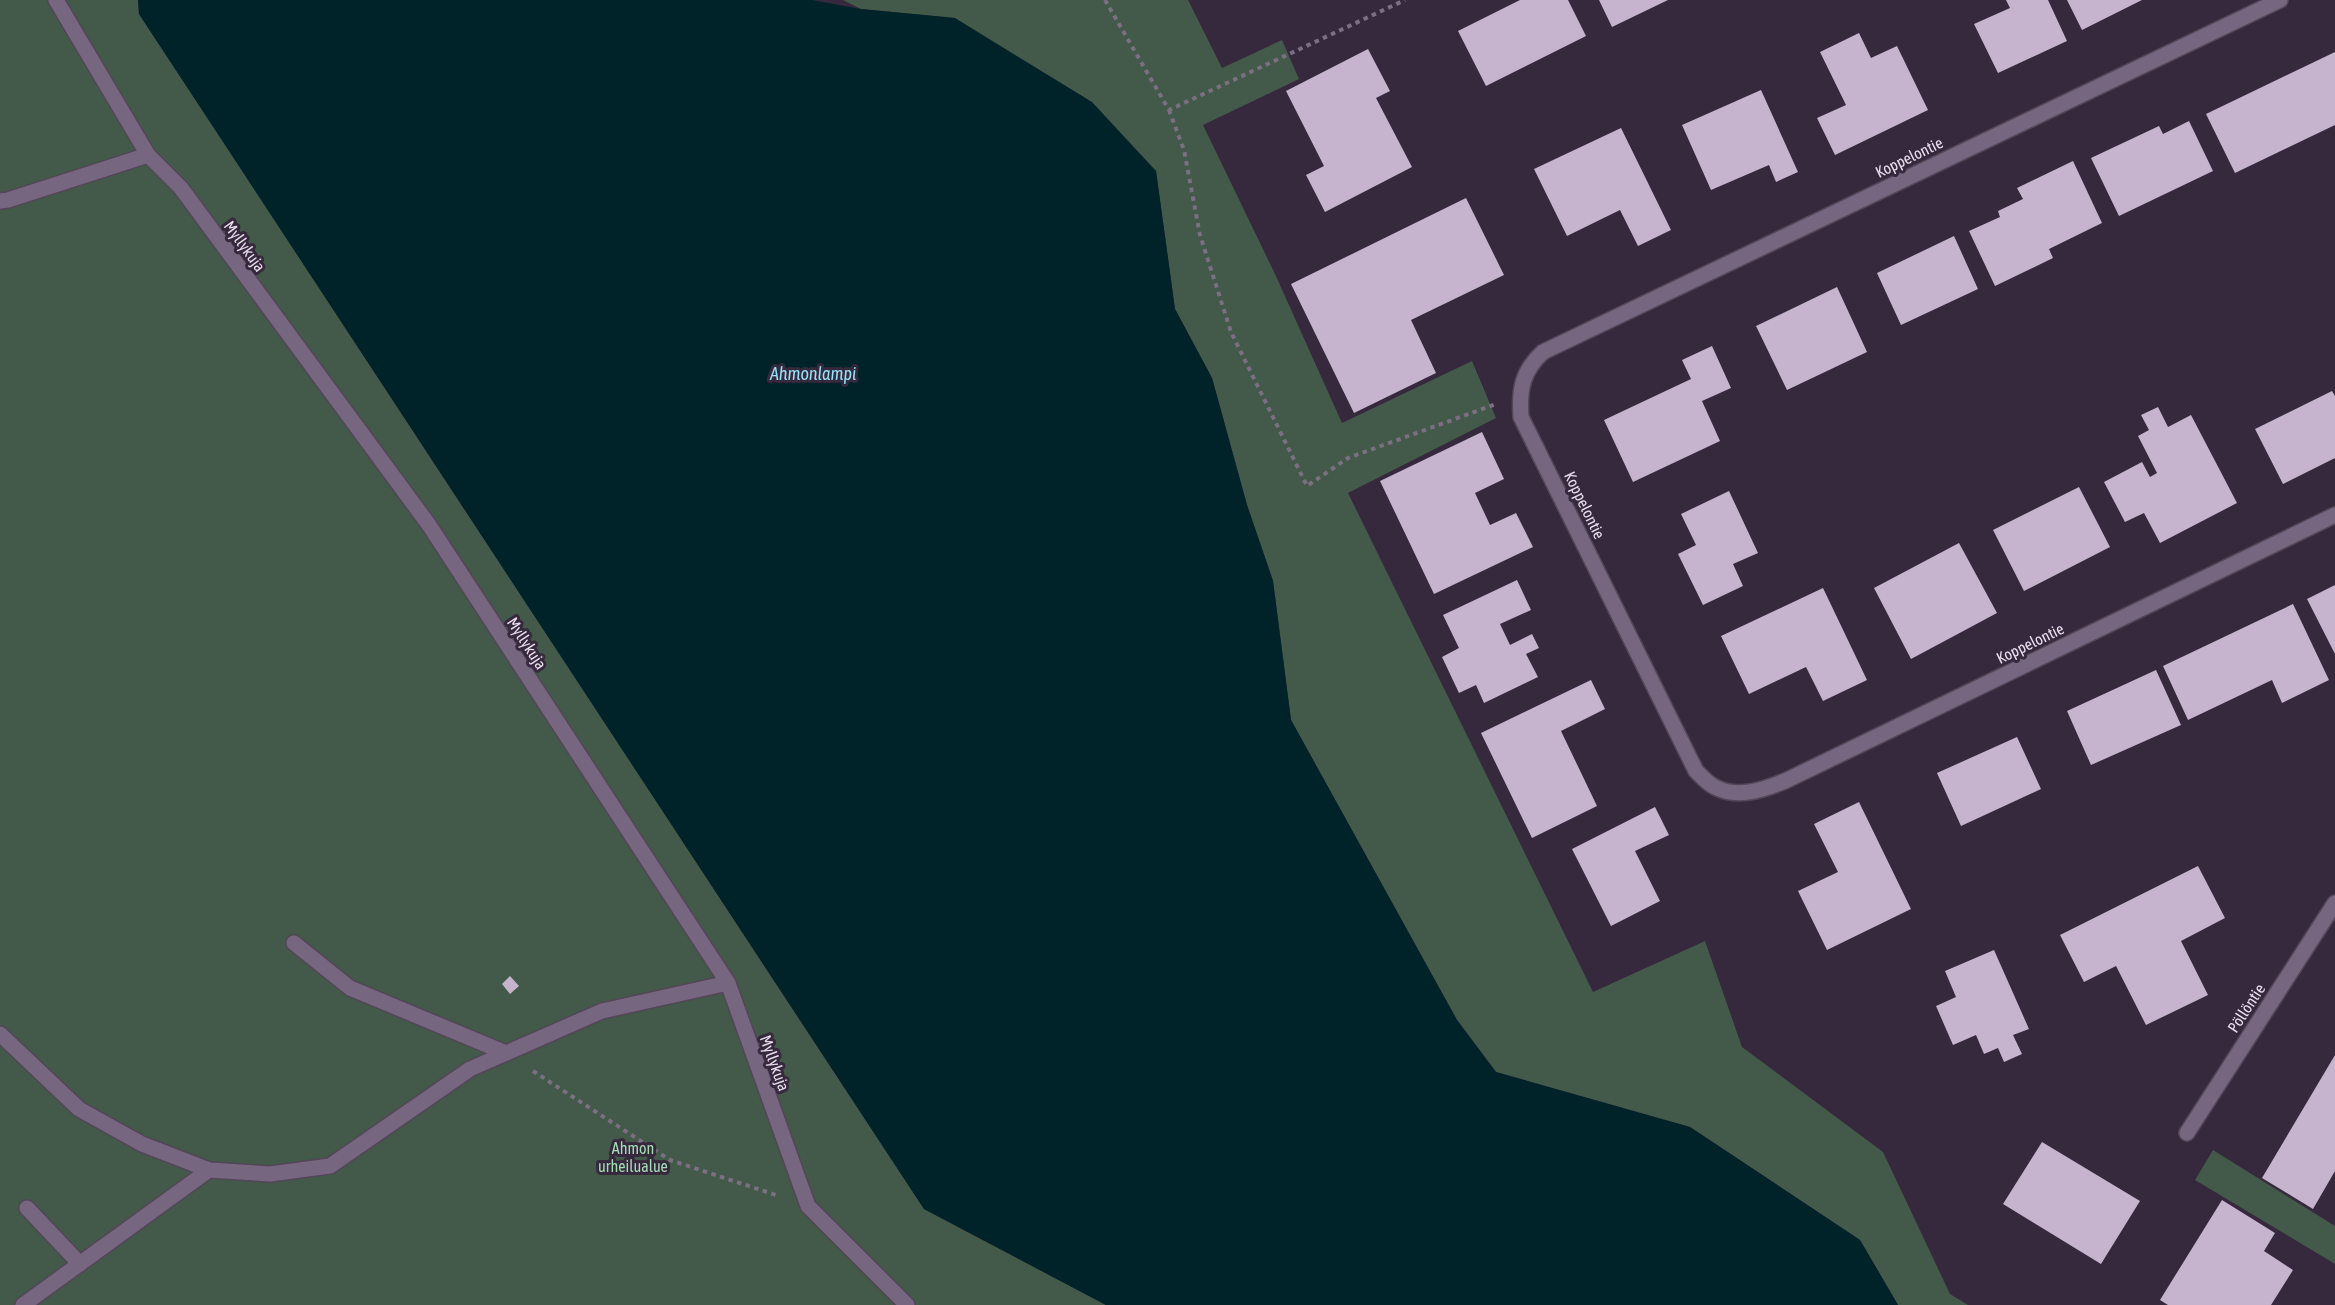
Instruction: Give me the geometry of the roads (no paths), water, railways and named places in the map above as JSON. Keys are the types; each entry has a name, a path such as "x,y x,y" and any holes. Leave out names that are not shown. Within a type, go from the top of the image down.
{"street":[{"name":"Myllykuja","path":"56,0 148,155 181,188 429,525 728,983 808,1206 907,1305"},
{"name":"Koppelontie","path":"2280,0 1543,352 1533,361 1524,377 1519,396 1521,417 1696,771 1714,787 1740,794 1771,787 1785,781 2335,515"},
{"path":"0,201 148,155"},
{"name":"Pöllöntie","path":"2187,1132 2335,903"},
{"path":"294,943 350,988 506,1053"},
{"path":"0,1034 79,1108 142,1144 209,1170 270,1174 330,1166 470,1069 602,1011 728,983"},
{"path":"23,1305 209,1170"},
{"path":"27,1208 80,1263"}],"water":[{"name":"Ahmonlampi","path":"138,0 812,0 861,9 955,18 1092,102 1156,171 1175,309 1212,378 1247,505 1273,581 1291,720 1457,1020 1496,1072 1690,1127 1860,1240 1898,1305 1106,1305 924,1209 139,14"}],"park label":[{"name":"Ahmon urheilualue","path":"633,1157"}]}
